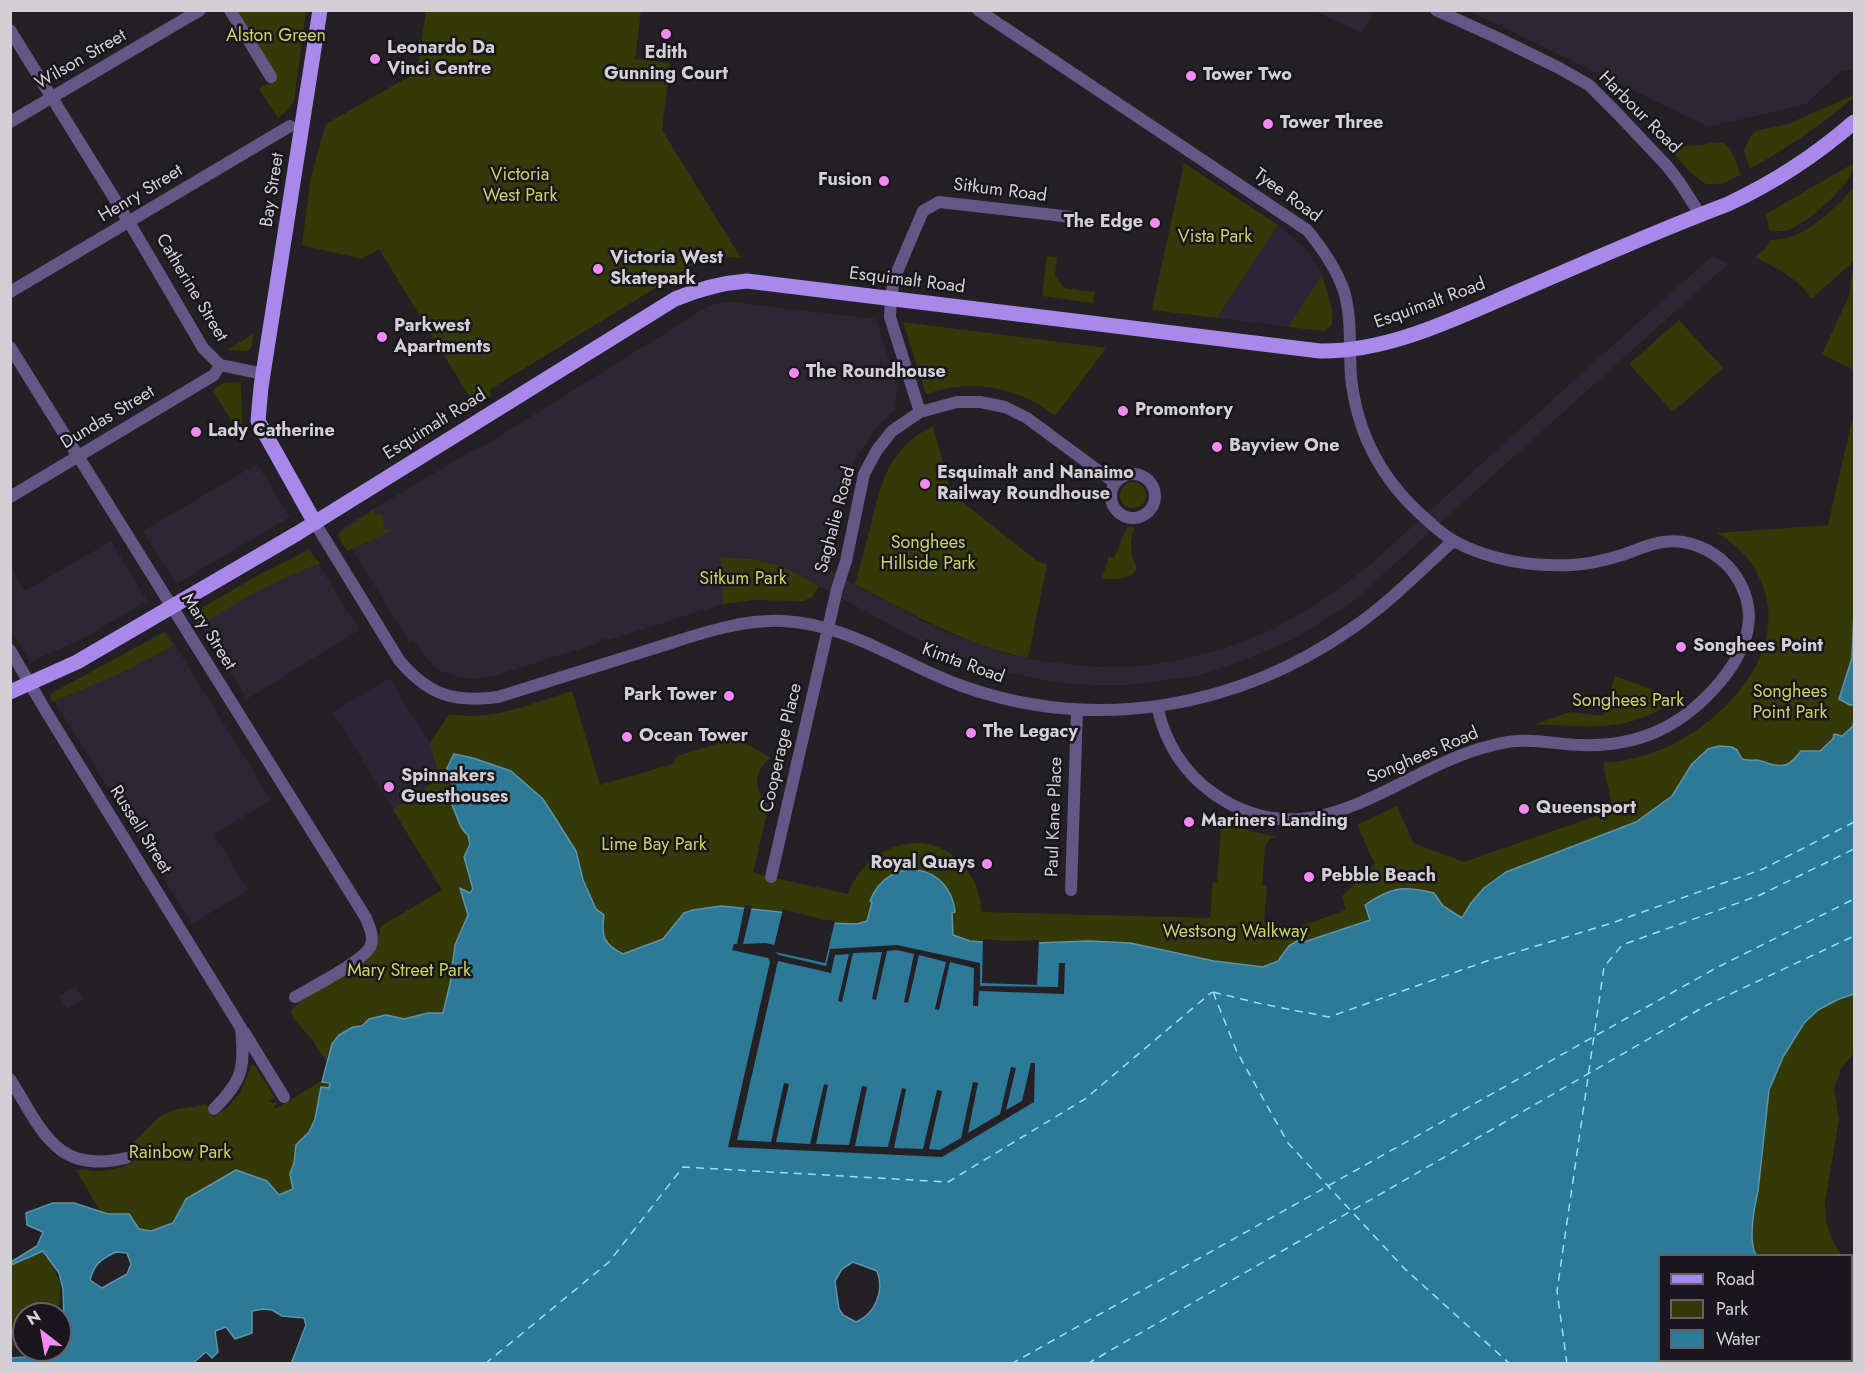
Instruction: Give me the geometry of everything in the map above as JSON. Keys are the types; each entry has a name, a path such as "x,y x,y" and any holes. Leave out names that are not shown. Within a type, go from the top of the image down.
{"main road":[{"name":"Bay Street","path":"264,374 320,10"},
{"name":"Esquimalt Road","path":"10,692 77,662 171,608 315,523 675,299 698,289 721,283 747,281 1320,351 1350,350 1382,343 1448,321 1755,192 1820,151 1854,122"},
{"path":"264,374 258,421 315,523"}],"street":[{"name":"Wilson Street","path":"10,122 200,10"},
{"path":"230,10 271,77"},
{"name":"Tyee Road","path":"978,10 1307,230 1331,262 1344,292 1354,396 1374,456 1400,495 1439,532 1453,541"},
{"name":"Harbour Road","path":"1436,10 1500,39 1589,86 1666,166 1701,216"},
{"name":"Catherine Street","path":"10,30 129,222 203,348 220,365 264,374"},
{"name":"Henry Street","path":"10,292 290,126"},
{"name":"Sitkum Road","path":"920,412 890,317 894,279 923,211 939,202 1072,217"},
{"name":"Mary Street","path":"10,347 366,918 373,937 370,947 359,959 295,997"},
{"name":"Dundas Street","path":"10,497 214,375 220,365"},
{"name":"Saghalie Road","path":"828,627 846,561 864,474 877,450 892,431 920,412 957,402 980,402 1005,407 1027,418 1115,483"},
{"name":"Kimta Road","path":"315,523 399,660 414,678 431,689 451,697 471,699 498,697 729,627 753,622 780,621 828,627 852,635 935,675 1017,702 1077,710 1117,711 1156,706 1221,692 1255,681 1322,648 1353,628 1379,607 1453,541"},
{"name":"Songhees Road","path":"1156,706 1175,753 1191,774 1212,793 1236,807 1262,816 1303,819 1343,811 1440,766 1489,747 1516,740 1583,746 1619,744 1649,736 1677,721 1699,704 1726,675 1743,646 1748,631 1749,615 1746,596 1739,581 1720,558 1698,546 1674,541 1664,542 1600,561 1557,565 1499,557 1453,541"},
{"name":"Cooperage Place","path":"771,877 828,627"},
{"name":"Russell Street","path":"10,650 284,1097"},
{"name":"Paul Kane Place","path":"1071,890 1077,710"},
{"name":"Russell Street","path":"214,1109 230,1093 240,1075 244,1059 242,1028"},
{"path":"10,1079 48,1139 62,1151 74,1158 90,1162 108,1162 126,1158"}],"shaded area":[{"path":"1315,11 1373,11 1362,33"},
{"path":"1469,11 1854,11 1854,69 1841,71 1806,104 1709,127"},
{"path":"1278,225 1305,248 1322,275 1288,327 1217,318"},
{"path":"1712,256 1728,264 1722,272 1720,271 1350,604 1292,640 1229,666 1196,676 1128,685 1094,685 1060,683 1009,673 943,651 913,637 780,565 751,559 721,557 723,604 609,640 601,639 599,643 493,676 477,679 460,678 436,669 414,639 409,642 340,529 478,447 479,449 707,307 717,303 732,302 876,319 897,385 895,410 877,427 856,458 826,569 951,634 1012,655 1046,662 1100,667 1140,666 1184,659 1223,649 1272,630 1320,602 1365,569"},
{"path":"257,464 290,517 176,584 143,531"},
{"path":"111,541 147,601 82,639 30,662 11,630 11,568 25,591"},
{"path":"309,548 359,630 247,699 195,615"},
{"path":"167,632 271,800 214,834 248,890 192,924 53,699"},
{"path":"389,678 430,743 439,778 393,810 333,712"},
{"path":"76,986 84,999 67,1009 59,996"}],"green space":[{"name":"Victoria West Park","path":"641,10 635,59 670,63 662,130 741,258 721,257 693,265 489,390 492,396 475,406 379,249 362,259 302,245 311,176 326,124 417,72 426,11"},
{"name":"Alston Green","path":"231,11 306,11 294,101 278,118 259,89 275,80"},
{"path":"1854,95 1817,127 1750,169 1744,151 1750,137 1756,131 1788,124"},
{"path":"1647,122 1676,144 1693,146 1718,142 1724,144 1730,149 1740,175 1722,184 1706,184 1691,173 1648,126"},
{"name":"Vista Park","path":"1184,163 1278,225 1217,318 1152,310"},
{"path":"1854,163 1847,181 1839,191 1806,220 1788,230 1769,230 1766,214"},
{"path":"1854,186 1854,261 1811,299 1793,279 1755,257 1766,248 1771,240 1798,234 1816,223 1834,208"},
{"path":"1047,256 1057,257 1055,276 1064,288 1095,292 1093,303 1042,296"},
{"path":"1854,270 1854,370 1822,354 1849,296"},
{"path":"1322,275 1332,308 1332,325 1324,331 1288,327"},
{"path":"1679,320 1723,368 1673,412 1629,364"},
{"path":"903,322 1106,348 1055,416 1025,398 994,388 960,386 926,394"},
{"path":"253,334 252,347 248,351 227,350"},
{"path":"241,382 242,426 237,430 213,391 225,383"},
{"path":"1854,412 1852,658 1839,698 1854,705 1853,726 1819,751 1801,751 1794,760 1783,766 1742,759 1737,750 1681,784 1672,796 1636,822 1506,872 1484,888 1462,918 1443,906 1434,893 1393,889 1365,905 1371,919 1303,942 1302,938 1289,946 1278,961 1263,967 1214,961 1130,943 1008,944 970,941 953,935 952,912 955,912 884,880 873,893 867,921 857,925 825,923 780,912 684,913 663,939 623,954 611,947 604,939 603,915 596,909 583,880 576,851 543,799 511,771 454,754 449,778 454,791 449,799 462,828 468,835 470,844 464,857 473,889 470,893 461,889 468,915 455,945 443,1014 428,1013 404,1019 386,1015 362,1026 353,1027 332,1044 326,1062 314,1042 293,1018 291,1011 303,998 376,945 381,926 442,890 393,810 439,778 430,743 449,714 465,716 496,713 527,706 572,691 600,785 673,764 677,756 736,738 771,758 758,774 760,793 769,805 753,873 848,894 858,875 871,860 887,850 905,844 923,843 941,848 957,859 975,884 982,912 1210,918 1213,882 1217,882 1221,827 1216,817 1239,828 1277,837 1270,838 1265,846 1262,885 1267,886 1264,922 1284,932 1346,910 1342,896 1375,864 1357,825 1397,806 1413,843 1464,862 1613,810 1603,763 1637,758 1661,750 1690,735 1709,721 1744,685 1765,643 1768,620 1766,596 1759,576 1741,551 1717,533 1828,525"},
{"name":"Songhees Hillside Park","path":"933,426 951,493 1036,560 1047,565 1028,658 960,637 855,584 880,491 891,465 907,444"},
{"path":"1133,482 1142,486 1146,495 1142,504 1133,508 1124,504 1120,495 1124,486"},
{"path":"375,507 374,514 383,515 384,529 394,530 347,551 338,536 340,532"},
{"path":"1127,527 1133,527 1134,530 1131,549 1137,568 1127,577 1102,578 1109,556 1114,558"},
{"path":"305,552 310,552 320,563 257,592 197,628 193,615 198,610 260,574"},
{"name":"Sitkum Park","path":"721,557 751,559 780,565 819,586 812,597 803,601 753,600 723,604"},
{"path":"164,632 173,646 121,673 52,702 50,697 52,693"},
{"name":"Songhees Park","path":"1615,676 1679,699 1641,718 1608,726 1533,725 1570,712 1603,716"},
{"path":"1854,994 1854,1053 1842,1067 1834,1088 1839,1120 1825,1203 1826,1221 1831,1238 1840,1254 1756,1254 1752,1241 1753,1224 1769,1090 1783,1057 1804,1023 1818,1010"},
{"name":"Rainbow Park","path":"252,1065 255,1066 274,1097 270,1101 278,1102 274,1106 275,1109 323,1080 330,1083 329,1089 321,1088 315,1119 309,1132 296,1145 294,1164 290,1174 293,1189 279,1195 267,1181 236,1170 186,1199 173,1223 151,1231 139,1229 129,1215 108,1214 100,1211 76,1170 110,1170 134,1161 127,1148 157,1119 168,1112 206,1104 214,1117 228,1107 240,1093"},
{"path":"46,1251 60,1282 59,1302 12,1302 12,1346 11,1262"}],"water":[{"path":"1854,611 1854,705 1850,705 1839,699 1852,658"},
{"path":"1854,721 1854,994 1818,1010 1804,1023 1783,1057 1769,1090 1752,1224 1752,1241 1756,1254 1658,1254 1658,1362 1791,1363 291,1364 306,1325 304,1318 282,1316 272,1310 263,1309 252,1311 252,1333 235,1339 226,1327 215,1331 218,1352 212,1358 206,1352 193,1363 11,1363 12,1358 12,1362 72,1362 72,1302 63,1302 59,1273 43,1251 11,1265 11,1262 37,1246 43,1232 27,1225 26,1213 53,1203 74,1203 108,1214 129,1214 139,1229 151,1231 173,1223 186,1199 236,1170 267,1181 279,1195 293,1189 290,1174 296,1145 309,1132 315,1119 321,1087 329,1088 330,1083 322,1082 332,1044 339,1035 353,1027 362,1026 369,1019 386,1015 404,1019 428,1013 443,1013 450,984 455,945 468,915 460,888 470,893 473,889 464,857 470,844 468,835 462,828 449,799 454,791 447,768 454,754 511,771 543,799 576,851 583,880 596,909 604,915 603,934 607,943 623,954 663,939 684,913 721,906 780,912 825,923 857,924 867,921 872,902 870,901 879,886 890,876 903,871 917,870 931,874 951,895 955,912 952,913 953,935 970,941 1008,944 1089,941 1130,943 1214,961 1263,967 1278,961 1289,946 1302,938 1304,942 1370,920 1365,905 1383,894 1398,889 1434,893 1443,906 1462,918 1484,888 1506,872 1636,822 1672,796 1692,764 1708,749 1719,746 1732,747 1737,750 1742,759 1783,766 1794,760 1801,751 1820,751 1833,739 1834,734 1842,736 1853,726","holes":["116,1252 127,1253 131,1264 127,1274 102,1288 90,1280 99,1263","853,1262 877,1271 879,1294 873,1308 856,1322 843,1315 839,1309 835,1281 842,1269"]}],"pier":[{"path":"745,905 752,906 743,944 766,943 774,945 773,950 783,909 835,921 825,963 775,952 779,955 826,966 830,949 897,945 980,963 980,986 1058,987 1059,963 1065,963 1064,994 979,991 978,1006 973,1006 974,968 950,962 939,1010 935,1009 946,962 919,955 908,1003 904,1002 914,954 897,950 887,951 876,1000 872,999 882,952 853,953 842,1002 838,1001 849,954 835,955 831,973 778,961 737,1140 771,1142 784,1083 789,1084 776,1142 810,1144 824,1084 828,1085 816,1144 849,1145 862,1086 867,1087 855,1146 888,1147 902,1088 906,1089 894,1148 923,1149 937,1090 942,1091 929,1149 940,1150 961,1138 973,1082 978,1083 968,1133 1000,1114 1011,1067 1016,1068 1006,1110 1022,1101 1031,1063 1035,1063 1034,1102 942,1157 728,1147 770,962 768,958 732,950 734,944 737,944"},
{"path":"983,939 1039,940 1037,985 982,983"}],"ferry route":[{"path":"1213,992 1329,1017 1487,961 1609,924 1763,869 1854,822"},
{"path":"1567,1364 1557,1291 1604,967 1622,945 1760,895 1854,849"},
{"path":"1011,1364 1716,968 1854,899"},
{"path":"1087,1364 1707,1005 1854,936"},
{"path":"485,1364 609,1262 683,1167 948,1182 1085,1099 1212,992"},
{"path":"1213,992 1237,1052 1288,1143 1405,1269 1510,1364"}],"place":[{"name":"Edith Gunning Court","path":"666,34"},
{"name":"Leonardo Da Vinci Centre","path":"375,59"},
{"name":"Tower Two","path":"1191,76"},
{"name":"Tower Three","path":"1268,124"},
{"name":"Fusion","path":"884,181"},
{"name":"The Edge","path":"1155,223"},
{"name":"Victoria West Skatepark","path":"598,269"},
{"name":"Parkwest Apartments","path":"382,337"},
{"name":"The Roundhouse","path":"794,373"},
{"name":"Promontory","path":"1123,411"},
{"name":"Lady Catherine","path":"196,432"},
{"name":"Bayview One","path":"1217,447"},
{"name":"Esquimalt and Nanaimo Railway Roundhouse","path":"925,484"},
{"name":"Songhees Point","path":"1681,647"},
{"name":"Park Tower","path":"729,696"},
{"name":"The Legacy","path":"971,733"},
{"name":"Ocean Tower","path":"627,737"},
{"name":"Spinnakers Guesthouses","path":"389,787"},
{"name":"Queensport","path":"1524,809"},
{"name":"Mariners Landing","path":"1189,822"},
{"name":"Royal Quays","path":"987,864"},
{"name":"Pebble Beach","path":"1309,877"}],"park label":[{"name":"Songhees Point Park","path":"1790,703"},
{"name":"Lime Bay Park","path":"654,846"},
{"name":"Westsong Walkway","path":"1235,933"},
{"name":"Mary Street Park","path":"409,972"}]}
